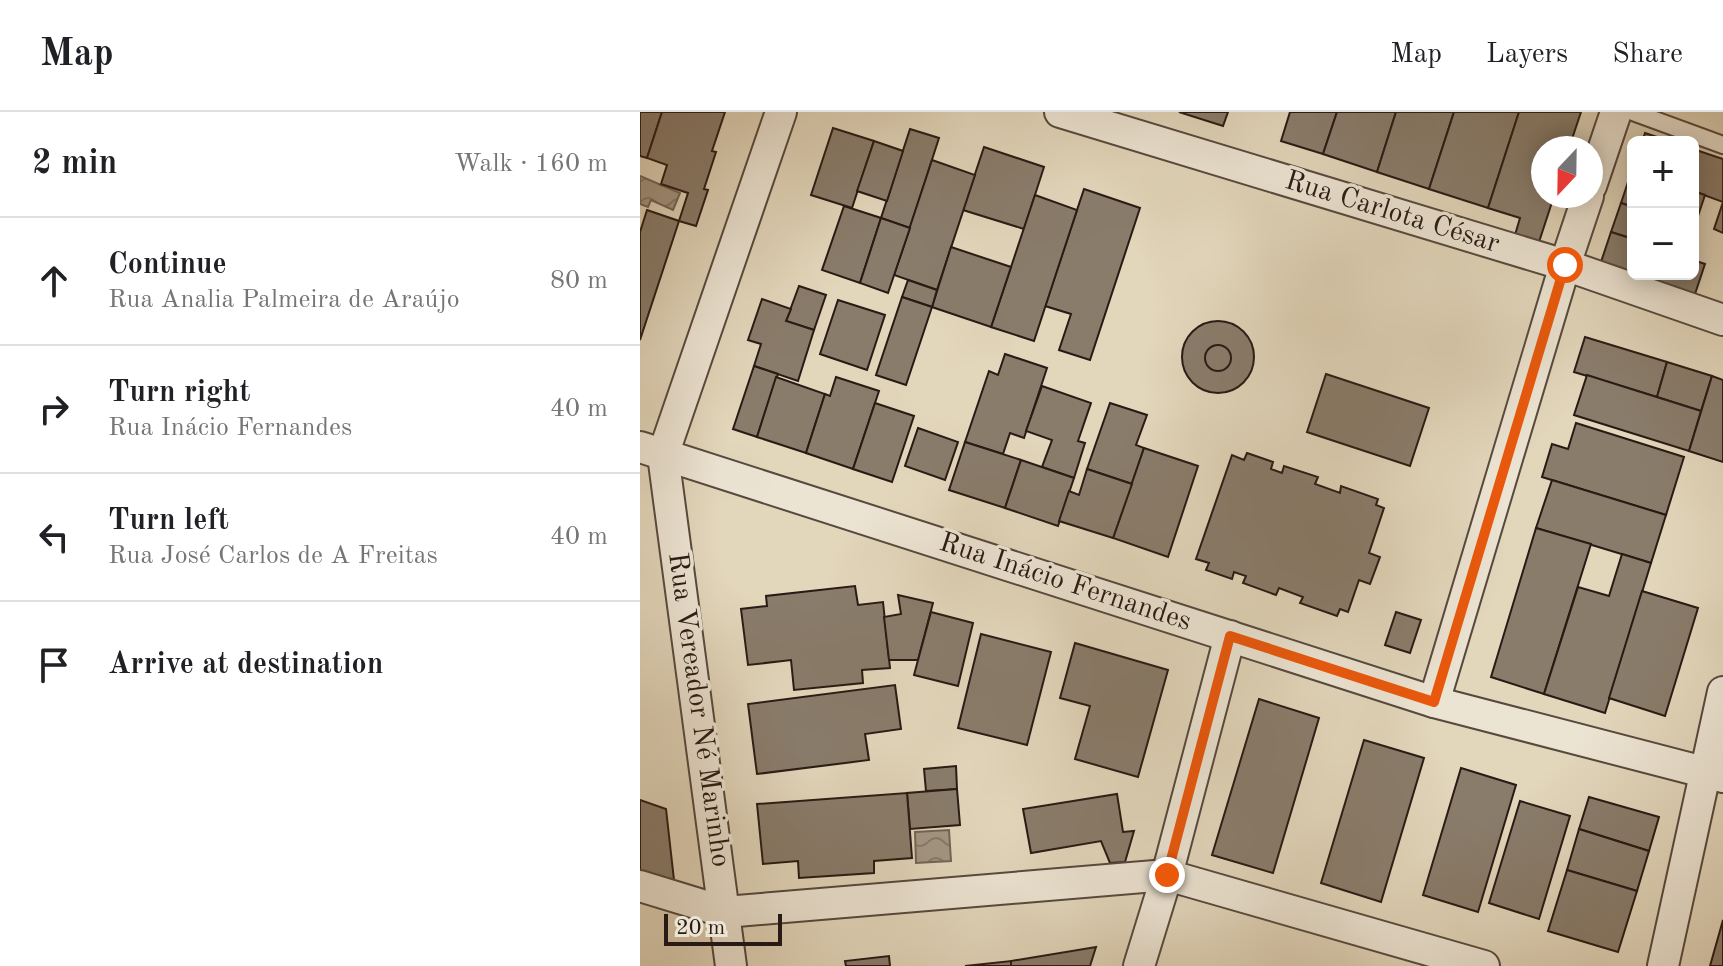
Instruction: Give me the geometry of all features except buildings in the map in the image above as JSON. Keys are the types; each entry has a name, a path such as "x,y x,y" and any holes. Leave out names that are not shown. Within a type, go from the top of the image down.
{"street":[{"path":"652,451 781,112"},
{"name":"Rua Carlota César","path":"1060,112 1565,265 1723,320"},
{"path":"1603,150 1616,112"},
{"path":"1434,702 1584,208"},
{"name":"Rua Inácio Fernandes","path":"652,451 1434,702 1714,774"},
{"name":"Rua Vereador Né Marinho","path":"652,451 731,966"},
{"path":"1139,966 1167,875 1230,636"},
{"path":"1663,966 1714,774 1723,692"},
{"path":"640,886 725,912 1167,875 1484,966"}],"lane":[{"path":"1633,112 1723,145"}],"water":[{"path":"640,176 680,193 673,210 651,200 648,207 640,204"},
{"path":"949,830 951,861 916,863 915,832"}],"route":[{"path":"1167,875 1230,636 1434,702 1565,265"}]}
